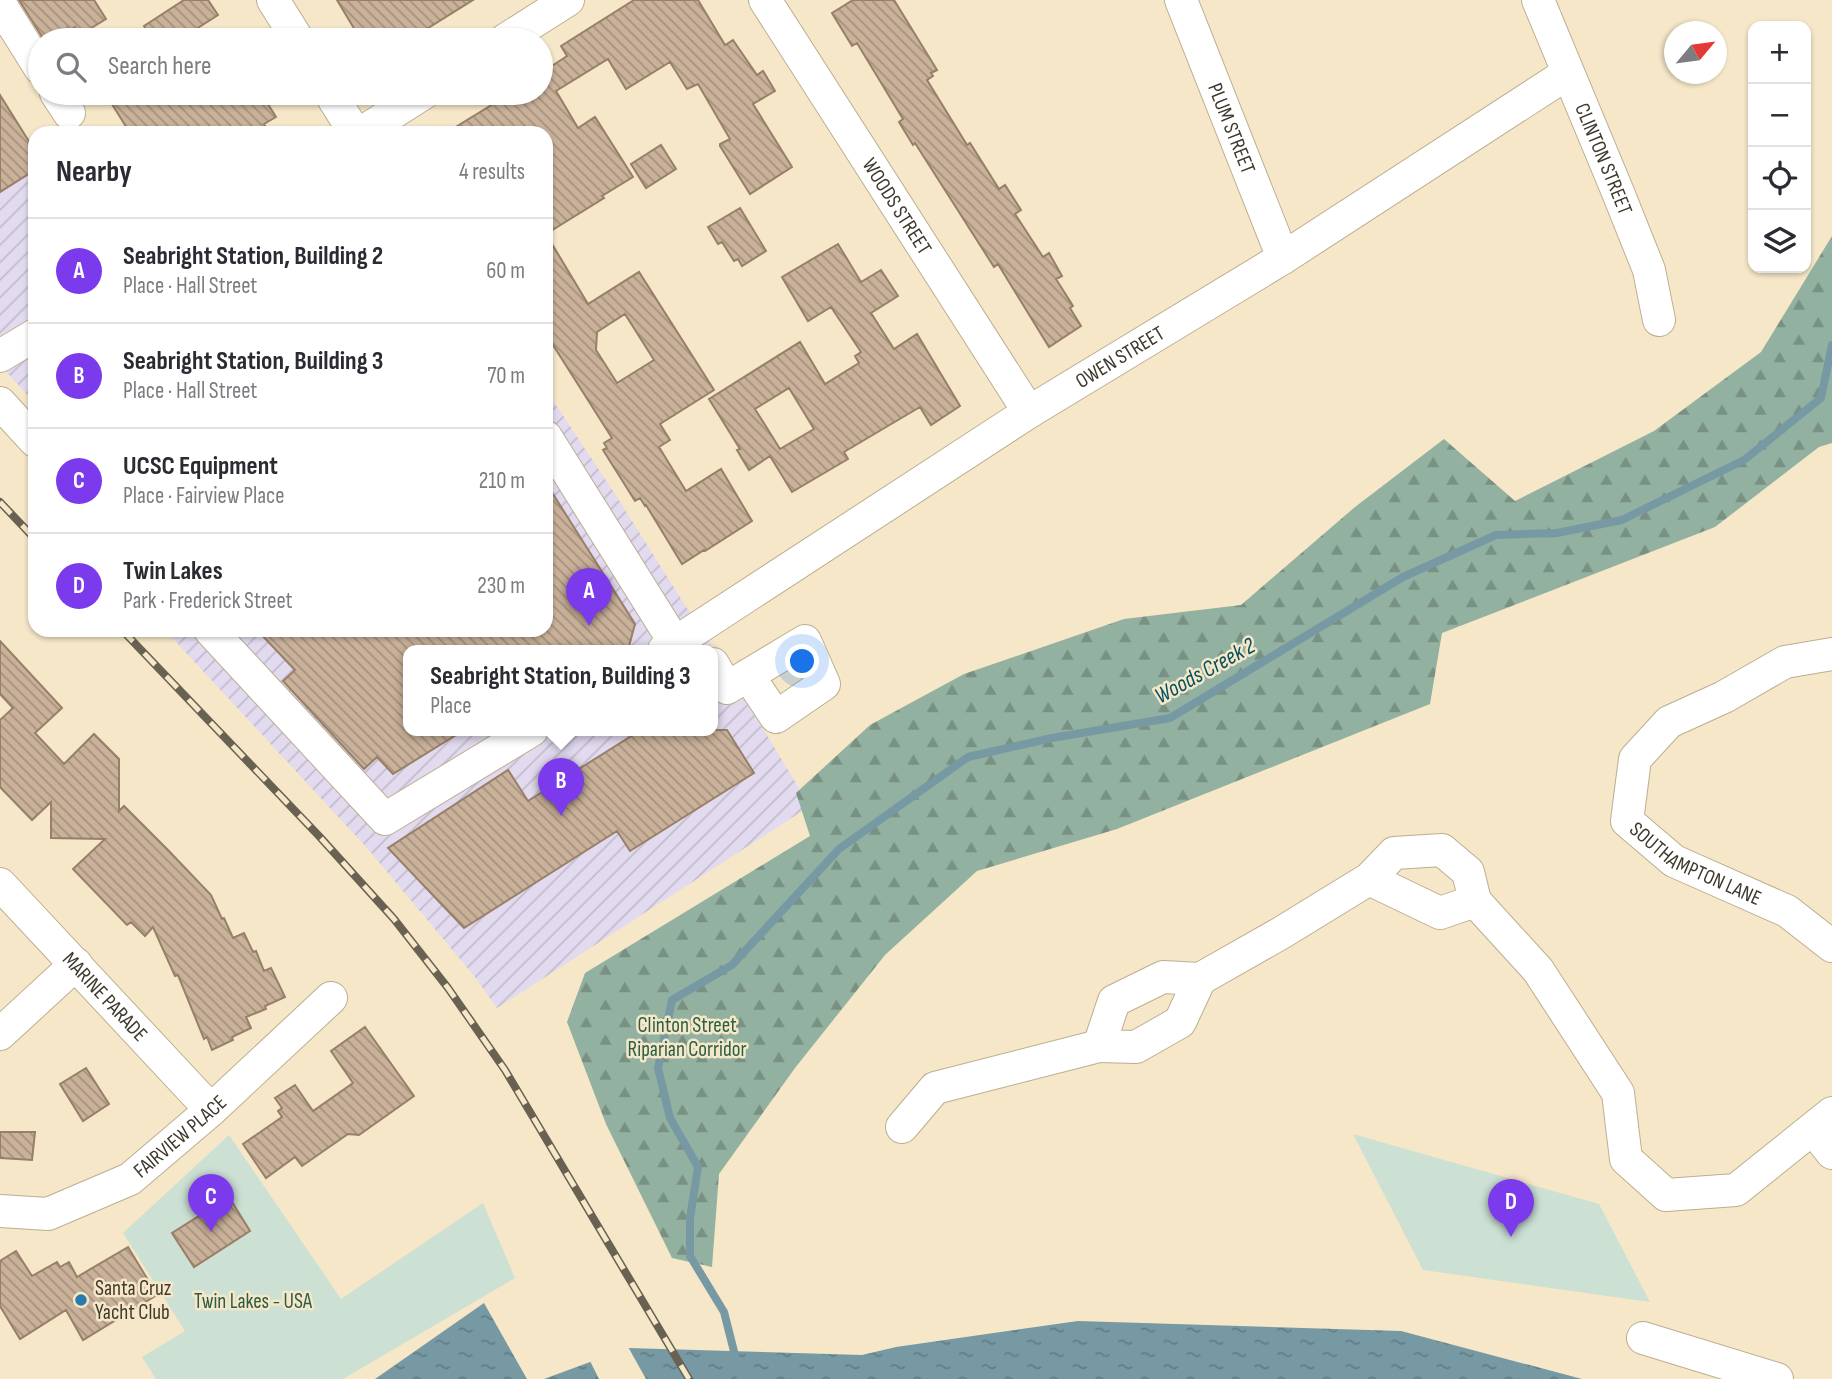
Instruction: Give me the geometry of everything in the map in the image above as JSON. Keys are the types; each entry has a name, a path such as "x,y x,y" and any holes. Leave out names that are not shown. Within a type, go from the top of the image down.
{"street":[{"path":"274,0 291,28"},
{"path":"524,28 568,0"},
{"name":"WOODS STREET","path":"765,0 1029,412"},
{"name":"PLUM STREET","path":"1181,0 1283,258"},
{"name":"CLINTON STREET","path":"1538,0 1649,270 1659,320"},
{"path":"0,4 28,49"},
{"name":"OWEN STREET","path":"685,643 1029,412 1283,258 1568,74"},
{"path":"338,105 351,126"},
{"path":"372,126 405,105"},
{"path":"0,356 28,339"},
{"path":"0,403 28,433"},
{"path":"553,447 685,643"},
{"path":"216,637 385,819 522,736"},
{"name":"SOUTHAMPTON LANE","path":"1832,654 1785,662 1724,696 1669,722 1635,759 1627,821 1674,861 1787,911 1832,946"},
{"path":"718,673 727,688 748,675"},
{"path":"1099,1046 1114,1001 1163,976 1200,979 1368,879 1394,853 1443,850 1468,872 1475,901 1538,970 1618,1093 1626,1159 1667,1195 1736,1190 1826,1132"},
{"path":"1368,879 1440,913 1475,901"},
{"name":"MARINE PARADE","path":"0,884 211,1110"},
{"path":"0,1034 76,964"},
{"path":"901,1127 935,1088 1099,1046 1136,1047 1180,1022 1200,979"},
{"name":"FAIRVIEW PLACE","path":"0,1211 48,1214 130,1179 211,1110 331,998"},
{"path":"1643,1338 1777,1379"}],"shaded area":[{"path":"0,101 28,141 28,395 0,365"},
{"path":"553,401 711,645 403,645 403,736 718,736 718,655 810,806 497,1008 475,977 368,849 171,637 553,637"}],"green space":[{"name":"Clinton Street Riparian Corridor","path":"1832,236 1832,443 1819,447 1715,527 1442,633 1430,704 1117,829 977,871 885,955 795,1068 719,1174 712,1267 672,1258 606,1124 567,1022 585,973 810,836 796,793 870,725 964,674 1124,619 1241,605 1355,507 1444,439 1515,501 1654,431 1761,352"},
{"path":"1353,1134 1599,1204 1650,1302 1423,1270"},
{"name":"Twin Lakes - USA","path":"229,1135 341,1299 483,1203 515,1278 343,1379 156,1379 142,1357 185,1331 123,1233"}],"water":[{"path":"484,1303 527,1379 375,1379"},
{"path":"1078,1321 1401,1331 1582,1379 544,1379 628,1348 862,1355 896,1347"}],"pier":[{"path":"627,1345 646,1379 599,1379 589,1359"}],"building":[{"path":"19,0 94,0 106,19 91,28 36,28"},
{"path":"184,0 208,0 218,15 198,28 144,26"},
{"path":"337,0 473,0 428,28 354,28"},
{"path":"634,0 698,0 725,45 733,40 757,75 763,71 775,91 753,104 792,167 750,194 720,146 730,139 698,84 687,89 670,62 626,89 608,59 556,91 578,128 595,117 633,177 602,196 604,198 553,230 553,126 457,126 492,105 553,105 553,65 567,56 561,46"},
{"path":"853,0 894,0 937,70 931,73 933,76 927,80 967,145 970,143 999,189 1005,185 1021,210 1015,214 1043,257 1049,253 1062,276 1056,279 1073,306 1070,308 1081,326 1049,347 998,264 994,267 915,143 913,145 899,122 903,119 857,43 852,46 832,13"},
{"path":"0,95 28,140 28,174 0,192"},
{"path":"112,105 268,105 276,117 264,124 265,126 126,126"},
{"path":"661,145 676,169 646,188 631,164"},
{"path":"740,208 766,251 742,266 738,259 734,261 722,242 718,244 708,227"},
{"path":"838,244 861,282 881,270 898,296 871,313 894,349 917,334 960,406 931,425 920,407 844,452 848,459 792,492 770,456 749,470 737,450 740,449 709,399 800,342 825,384 859,363 855,356 861,352 831,307 808,321 782,277","holes":["789,388 814,429 780,449 755,409"]},
{"path":"553,246 588,304 639,272 714,390 660,424 670,440 659,447 686,491 721,469 752,521 682,564 646,505 640,498 635,501 603,450 607,448 604,443 612,438 553,345","holes":["625,314 654,360 617,383 596,350 597,332"]},
{"path":"553,494 635,624 629,645 403,645 403,736 454,736 393,774 377,757 364,769 283,681 295,670 264,637 553,637"},
{"path":"0,641 62,708 35,733 64,764 94,734 119,759 119,811 124,806 167,849 211,895 233,938 244,933 253,952 256,951 264,971 271,968 285,997 246,1017 251,1028 232,1037 233,1040 212,1050 207,1037 204,1039 178,975 175,976 153,927 145,936 131,922 127,925 73,869 105,839 51,838 51,802 32,820 0,787 0,720 13,708 0,694"},
{"path":"718,730 727,730 754,773 630,851 617,831 464,928 388,848 508,770 528,801 631,736 718,736"},
{"path":"365,1027 414,1096 359,1135 348,1134 302,1166 295,1157 266,1178 243,1144 282,1117 278,1111 282,1108 275,1098 295,1085 313,1111 353,1083 331,1051"},
{"path":"86,1068 109,1104 83,1121 60,1084"},
{"path":"0,1132 35,1132 32,1160 0,1158"},
{"path":"229,1197 250,1231 194,1267 172,1233"},
{"path":"128,1247 157,1295 83,1340 66,1310 20,1339 0,1306 0,1261 16,1251 32,1276 57,1262 60,1267 69,1262 77,1277"}],"waterway":[{"name":"Woods Creek 2","path":"741,1379 724,1312 690,1256 690,1218 698,1167 670,1118 658,1068 672,1000 732,965 839,849 968,757 1052,738 1170,718 1403,577 1496,535 1557,533 1622,520 1744,460 1821,398 1832,345"}],"railway":[{"path":"0,502 28,532"},
{"path":"129,637 319,836 394,919 448,988 505,1070 689,1379"}],"place":[{"name":"Seabright Station, Building 2","path":"589,626"},
{"name":"Seabright Station, Building 3","path":"561,816"},
{"name":"UCSC Equipment","path":"211,1232"},
{"name":"Twin Lakes","path":"1511,1237"},
{"name":"Santa Cruz Yacht Club","path":"81,1300"}]}
